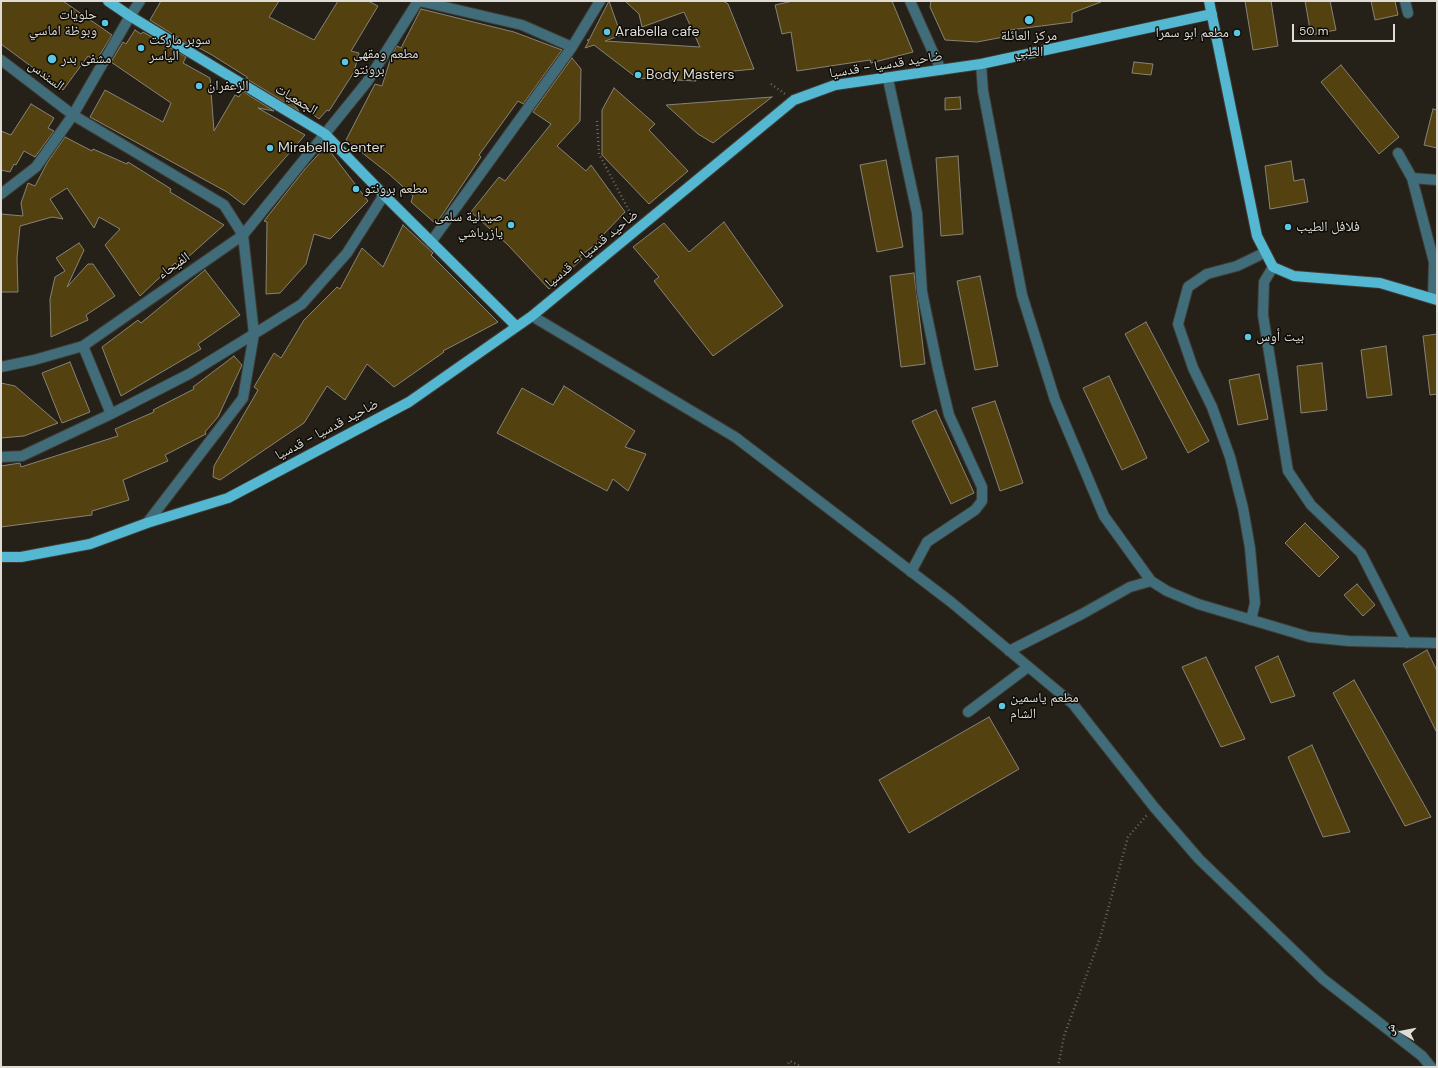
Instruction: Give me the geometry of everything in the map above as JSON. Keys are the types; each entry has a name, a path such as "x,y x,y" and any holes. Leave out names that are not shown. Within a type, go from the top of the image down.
{"main road":[{"path":"108,1 130,16"},
{"path":"1209,1 1257,236 1264,252 1274,267 1294,276 1380,283 1435,299"},
{"name":"ضاحيد قدسيا - قدسيا","path":"1,557 21,557 90,544 147,523 228,498 409,402 532,316 794,100 835,85 888,79 981,64 1212,14"},
{"name":"الجمعيات","path":"130,16 325,134"},
{"path":"325,134 516,326"}],"street":[{"path":"1,194 36,167 73,115 140,1"},
{"name":"الجمعيات","path":"325,134 367,82 418,1 522,25 572,47"},
{"path":"431,242 572,47 600,1"},
{"path":"910,1 941,70"},
{"path":"1405,1 1408,13"},
{"name":"السندس","path":"1,60 73,115 224,206 243,235"},
{"path":"981,64 982,90 1022,295 1055,400 1104,516 1151,581 1167,591 1198,604 1309,637 1349,641 1437,643"},
{"path":"888,79 916,214 922,292 949,415 982,487 982,500 974,510 927,542 911,572"},
{"name":"الفيحاء","path":"1,367 34,360 83,346 243,235 325,134"},
{"path":"1398,154 1412,178 1434,262 1435,299"},
{"path":"1412,178 1437,180"},
{"path":"1,457 22,456 111,414 189,374 302,304 347,254 384,195"},
{"path":"147,523 243,398 254,334 243,235"},
{"path":"1251,620 1255,603 1250,548 1243,508 1230,457 1212,407 1193,368 1178,324 1188,287 1206,274 1237,266 1264,252"},
{"path":"1274,267 1264,282 1262,315 1288,471 1311,505 1361,553 1407,643"},
{"path":"532,316 735,437 911,572 1073,704 1154,807 1199,859 1323,979 1422,1056 1431,1067"},
{"path":"83,346 111,414"},
{"path":"1009,651 1082,614 1130,587 1151,581"},
{"path":"968,712 1028,667"}],"path":[{"path":"597,121 599,154 639,229"},
{"path":"1058,1067 1064,1036 1100,938 1128,837 1154,807"},
{"path":"786,1067 790,1061 802,1067"}],"building":[{"path":"1,1 63,1 112,35 96,61 88,56 63,90 1,44"},
{"path":"161,1 279,1 269,17 314,40 338,1 368,1 378,6 351,51 359,53 354,72 329,111 327,110 319,119 293,99 291,101 299,111 247,79 247,77 212,55 192,44 191,46 150,20"},
{"path":"609,1 621,35 605,41 700,47 684,12 642,27 639,14 625,1 723,1 728,4 754,69 694,75 696,81 637,78 594,45 585,48 589,41 587,40 589,40"},
{"path":"793,1 892,1 913,52 871,63 870,60 797,71 791,32 782,34 775,5"},
{"path":"931,1 1101,2 1072,13 1072,22 1010,30 1009,36 977,42 945,40 930,7"},
{"path":"1245,1 1271,1 1278,46 1253,50"},
{"path":"1305,1 1330,1 1336,30 1311,35"},
{"path":"1371,1 1395,1 1398,15 1375,20"},
{"path":"421,9 514,32 562,50 523,104 518,101 479,155 481,157 436,224 411,202 413,196 389,174 346,140 375,84 382,86 392,54 397,46 401,48"},
{"path":"135,30 141,34 143,32 186,57 183,63 210,78 214,131 235,95 239,97 242,91 274,111 258,108 305,135 244,205 227,192 90,117 105,90 163,122 171,103 111,62 123,42 126,44"},
{"path":"572,58 581,69 580,121 557,146 586,171 591,165 625,212 602,236 604,238 579,257 582,259 549,289 508,245 471,212 499,177 505,181 551,124 533,112"},
{"path":"1134,62 1153,64 1151,75 1132,73"},
{"path":"1341,65 1399,137 1379,154 1321,82"},
{"path":"614,88 655,124 649,130 688,171 649,204 602,155 602,110"},
{"path":"772,97 713,143 698,134 666,105"},
{"path":"960,97 961,109 945,110 945,98"},
{"path":"31,104 54,118 48,128 54,131 35,157 24,151 10,172 1,170 1,131 11,135"},
{"path":"1433,109 1437,110 1437,148 1424,145"},
{"path":"65,137 92,151 93,149 127,164 128,162 171,189 170,192 224,225 178,266 175,263 140,296 105,245 120,229 99,217 94,228 67,188 50,199 63,219 52,217 20,226 17,258 18,292 1,292 1,214 23,216 21,203 28,183 35,186 47,163"},
{"path":"326,146 368,201 330,239 314,234 306,264 280,293 266,294 267,222 264,221 305,169"},
{"path":"958,156 963,234 941,236 936,158"},
{"path":"886,160 903,247 877,252 860,165"},
{"path":"1291,161 1294,181 1304,179 1308,202 1270,209 1265,166"},
{"path":"724,222 783,306 713,356 654,281 659,277 633,247 664,223 689,252"},
{"path":"403,225 433,253 431,255 498,322 443,351 444,352 394,387 367,364 345,400 327,386 304,423 220,480 213,477 214,466 258,390 254,387 274,353 281,358 304,320 337,287 340,289 362,248 383,267"},
{"path":"79,243 84,250 67,287 88,264 93,264 115,296 86,315 88,320 51,337 50,299 55,277 65,271 56,258"},
{"path":"205,270 240,315 198,344 201,349 121,396 102,347 138,320 141,323"},
{"path":"914,273 925,364 901,367 890,276"},
{"path":"980,276 998,366 975,370 957,281"},
{"path":"1146,322 1209,441 1188,453 1125,334"},
{"path":"1437,334 1437,394 1430,395 1423,336"},
{"path":"1386,346 1392,395 1367,398 1361,350"},
{"path":"234,356 242,365 218,417 205,432 206,434 165,455 168,461 123,480 129,500 92,511 92,515 1,527 1,466 20,463 21,467 118,436 115,429 154,412 153,410 194,389 193,387"},
{"path":"70,362 90,412 62,423 42,373"},
{"path":"1322,363 1327,410 1301,413 1297,366"},
{"path":"1259,374 1268,419 1238,425 1229,380"},
{"path":"1109,376 1147,458 1122,470 1083,388"},
{"path":"1,383 15,386 58,423 24,436 1,438"},
{"path":"564,386 635,431 625,447 646,454 628,491 613,479 607,491 497,433 522,388 553,405"},
{"path":"995,401 1023,483 1000,491 972,408"},
{"path":"936,410 974,493 951,504 912,421"},
{"path":"1305,523 1339,557 1319,577 1285,543"},
{"path":"1357,584 1375,605 1363,616 1344,595"},
{"path":"1427,650 1437,671 1437,733 1403,664"},
{"path":"1278,656 1295,696 1271,703 1255,667"},
{"path":"1206,657 1245,739 1221,747 1182,667"},
{"path":"1354,680 1431,817 1405,826 1333,693"},
{"path":"989,717 1019,769 909,833 879,780"},
{"path":"1312,745 1350,832 1323,837 1288,757"}],"place":[{"name":"مركز العائلة الطبي","path":"1029,20"},
{"name":"حلويات وبوظة اماسي","path":"105,23"},
{"name":"Arabella cafe","path":"607,32"},
{"name":"مطعم ابو سمرا","path":"1237,33"},
{"name":"سوبر ماركت الياسر","path":"141,48"},
{"name":"مشفى بدر","path":"52,59"},
{"name":"مطعم ومقهى برونتو","path":"345,62"},
{"name":"Body Masters","path":"638,75"},
{"name":"الزعفران","path":"199,86"},
{"name":"Mirabella Center","path":"270,148"},
{"name":"مطعم برونتو","path":"356,189"},
{"name":"صيدلية سلمى يازرباشي","path":"511,225"},
{"name":"فلافل الطيب","path":"1288,227"},
{"name":"بيت أوس","path":"1248,337"},
{"name":"مطعم ياسمين الشام","path":"1002,706"}]}
